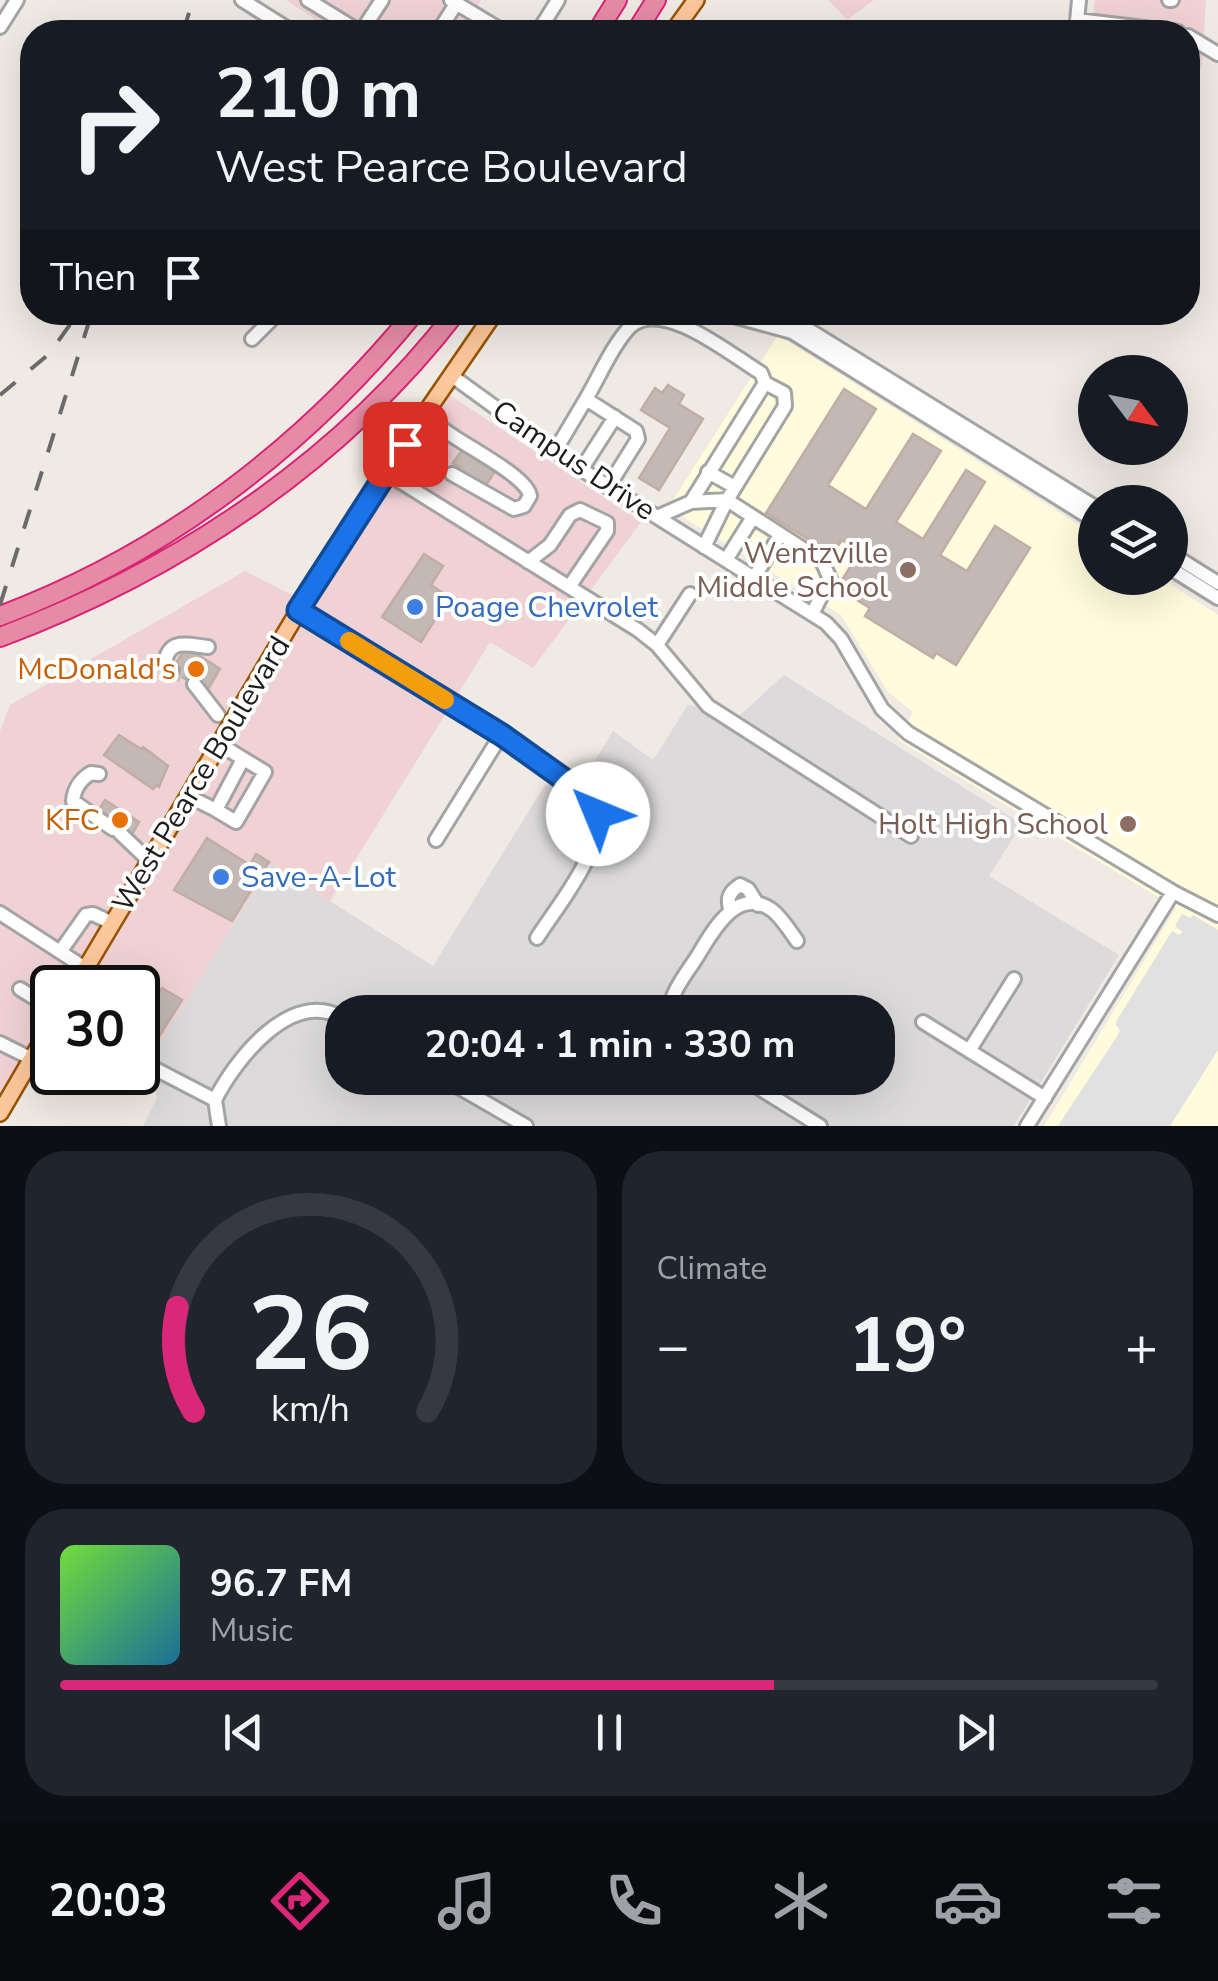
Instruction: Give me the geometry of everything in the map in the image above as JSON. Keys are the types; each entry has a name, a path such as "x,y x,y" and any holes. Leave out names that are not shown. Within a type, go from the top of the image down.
{"highway":[{"path":"0,616 61,591 136,552 240,484 334,403 403,325"},
{"path":"0,638 132,579 271,492 366,412 446,325"}],"main road":[{"name":"West Pearce Boulevard","path":"87,965 298,610 385,472 486,325"},
{"path":"2,1106 30,1062"}],"street":[{"path":"0,28 18,0"},
{"path":"242,0 274,20"},
{"path":"308,0 340,20"},
{"path":"453,2 484,20"},
{"path":"252,339 263,325"},
{"path":"555,451 634,325"},
{"path":"681,325 761,374 765,382 784,393 785,406 727,500 704,546"},
{"path":"766,325 792,332 1078,510"},
{"path":"800,325 1078,496"},
{"name":"Campus Drive","path":"452,376 581,470 812,614 841,638 882,709 908,733 1218,915"},
{"path":"690,502 765,382"},
{"path":"586,399 636,431 638,439 608,486"},
{"path":"581,470 614,418"},
{"path":"439,426 524,482 530,496 524,506 514,509 452,474"},
{"path":"385,472 657,645 708,706 911,836"},
{"path":"708,472 735,487"},
{"path":"657,517 690,502 727,500 822,562 830,578 812,614"},
{"path":"528,562 550,545 570,515 580,510 594,514 607,523 608,531 569,587"},
{"path":"726,560 753,517"},
{"path":"754,578 780,534"},
{"path":"1188,564 1218,583"},
{"path":"1188,579 1218,598"},
{"path":"657,645 690,594"},
{"path":"298,610 502,735 593,800 598,814 592,850 536,938"},
{"path":"172,670 165,658 173,646 208,647"},
{"path":"194,684 218,715"},
{"path":"436,840 502,735"},
{"path":"188,796 238,821 265,774 219,744"},
{"path":"216,810 243,759"},
{"path":"98,774 84,777 73,801 143,855"},
{"path":"1027,1126 1173,892"},
{"path":"673,995 720,920 747,904 758,904 775,912 797,941"},
{"path":"0,914 80,965"},
{"path":"60,952 86,915 112,923"},
{"path":"969,1050 1014,979"},
{"path":"20,989 30,995"},
{"path":"219,1126 215,1100 228,1074 273,1028 302,1011 325,1013"},
{"path":"923,1022 1045,1098"},
{"path":"0,1043 30,1058"},
{"path":"160,1071 215,1100"},
{"path":"472,1095 526,1126"},
{"path":"770,1095 820,1126"}],"shaded area":[{"path":"286,0 481,0 470,20 316,20"},
{"path":"828,0 874,0 847,20"},
{"path":"1095,0 1206,0 1200,71 1200,20 1092,20"},
{"path":"778,335 1078,524 1078,595 1187,595 1218,615 1218,1126 1044,1126 1176,908 898,740 913,712 888,692 841,615 668,508"},
{"path":"433,384 641,522 533,668 490,642 330,901 271,864 160,1043 160,965 30,965 30,1061 0,1112 0,731 10,705 245,571 294,596"},
{"path":"784,675 1022,824 989,876 1119,955 1014,1126 143,1126 156,1095 160,1095 160,1043 271,864 433,966 545,785 583,780 613,731 653,760 688,705 739,716"},
{"path":"1182,914 1190,918 1193,915 1218,930 1218,1050 1170,1126 1058,1126 1116,1038 1120,1030 1117,1020 1172,931 1179,935 1183,932 1175,926"}],"building":[{"path":"668,385 684,395 679,404 703,419 659,490 639,478 670,428 641,410 655,388 662,393"},
{"path":"844,389 876,409 828,485 866,509 913,434 941,451 896,522 923,539 966,470 985,482 940,555 967,571 995,526 1030,548 956,665 936,653 933,658 865,616 870,608 837,588 860,551 842,540 832,554 766,513"},
{"path":"462,450 496,470 486,485 453,463"},
{"name":"Poage Chevrolet","path":"424,554 443,566 431,585 449,597 421,642 382,617"},
{"name":"McDonald's","path":"186,647 220,669 207,691 171,671"},
{"path":"119,735 168,766 159,787 153,789 104,755"},
{"name":"KFC","path":"105,800 139,822 131,836 96,814"},
{"name":"Save-A-Lot","path":"207,838 250,865 256,854 269,862 232,921 174,890"},
{"path":"162,988 182,1000 160,1035"}],"tunnel":[{"path":"172,670 194,684"}],"railway":[{"path":"187,20 193,0"},
{"path":"0,395 49,354 70,325"},
{"path":"0,605 88,325"}],"slow traffic":[{"path":"349,641 445,700"}],"place":[{"name":"Wentzville Middle School","path":"908,570"},
{"name":"Poage Chevrolet","path":"415,607"},
{"name":"McDonald's","path":"196,669"},
{"name":"KFC","path":"120,820"},
{"name":"Holt High School","path":"1128,824"},
{"name":"Save-A-Lot","path":"221,877"}],"route":[{"path":"405,444 298,610 502,735 593,800 598,814"}]}
